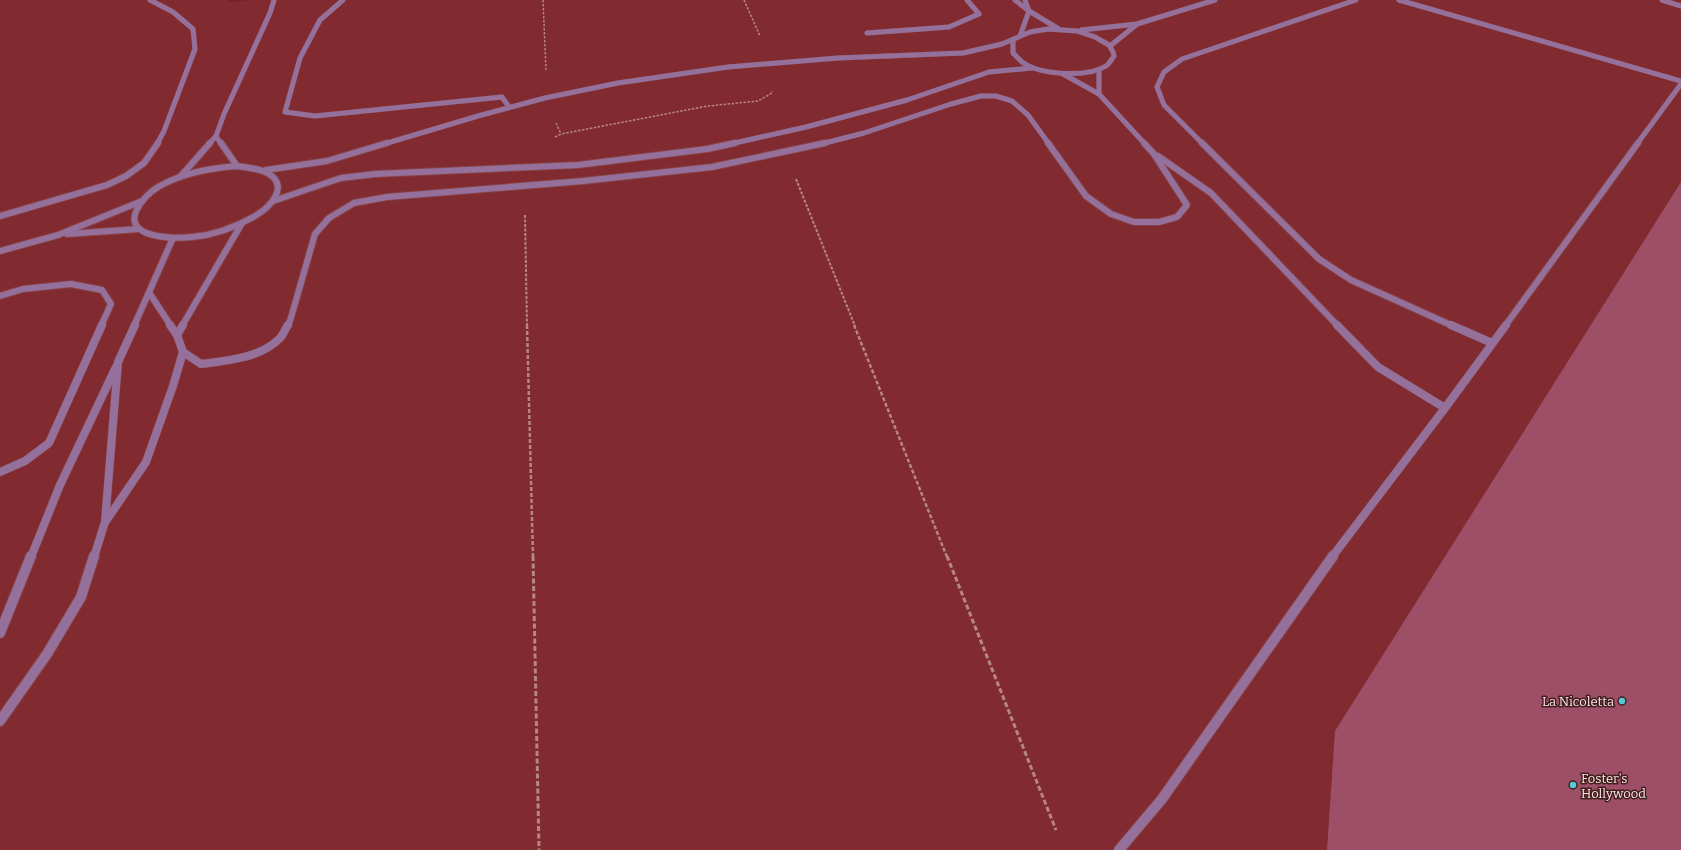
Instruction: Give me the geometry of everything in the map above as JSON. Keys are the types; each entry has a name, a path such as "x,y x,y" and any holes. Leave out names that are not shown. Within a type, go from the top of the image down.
{"lane":[{"path":"0,216 107,185 126,176 144,163 159,141 195,49 193,29 182,18 161,3 150,0"},
{"path":"180,178 216,136 224,114 270,13 273,0"},
{"path":"343,0 320,20 300,58 284,112 315,116 502,97 509,107"},
{"path":"867,32 949,27 979,14 968,0"},
{"path":"1015,0 1029,12 1059,29"},
{"path":"1020,36 1029,12 1025,0"},
{"path":"1074,31 1137,24 1215,0"},
{"path":"1356,0 1182,59 1164,72 1157,87 1164,105 1319,259 1351,280 1492,343"},
{"path":"1119,850 1162,799 1314,581 1492,343 1681,82 1399,0"},
{"path":"1662,0 1681,6"},
{"path":"1110,46 1137,24"},
{"path":"139,229 134,221 135,211 142,201 152,192 180,178 212,169 237,166 266,170 333,160 509,107 597,87 662,75 771,62 871,56 963,53 1013,41 1020,36 1031,32 1059,29 1074,31 1095,37 1110,46 1114,52 1113,59 1108,65 1099,69 1076,74 1063,74 1033,68 1021,62 1013,55 1011,48 1013,41"},
{"path":"273,201 341,178 376,174 578,165 706,149 806,127 907,100 989,72 1033,68"},
{"path":"1099,69 1099,94"},
{"path":"150,294 177,335 184,352 201,364 231,360 259,352 280,338 290,321 315,234 329,218 354,203 387,197 583,181 712,167 820,144 981,96 996,96 1012,101 1028,115 1086,196 1111,214 1134,222 1159,222 1177,217 1187,205 1154,154 1099,94 1063,74"},
{"path":"216,136 237,166"},
{"path":"1154,154 1211,193 1378,367 1444,408"},
{"path":"58,235 139,229 153,236 174,238 196,236 220,231 242,223 260,213 273,201 278,192 279,183 274,176 266,170"},
{"path":"0,251 58,235 142,201"},
{"path":"177,335 242,223"},
{"path":"0,633 60,485 150,294 174,238"},
{"path":"0,296 22,289 71,284 102,290 111,304 49,443 25,461 0,472"},
{"path":"105,522 146,462 184,352"},
{"path":"0,721 47,654 81,596 105,522 118,362"}],"path":[{"path":"543,0 546,71"},
{"path":"744,0 761,40"},
{"path":"555,137 561,134 700,107 758,101 772,93 773,88"},
{"path":"795,175 1056,830"},
{"path":"525,212 539,850"}],"shaded area":[{"path":"0,0 227,0 232,2 250,0 1681,0 1681,850 0,850"}],"building":[{"path":"1681,182 1681,850 1327,850 1335,731"}],"place":[{"name":"La Nicoletta","path":"1622,701"},
{"name":"Foster's Hollywood","path":"1573,785"}]}
